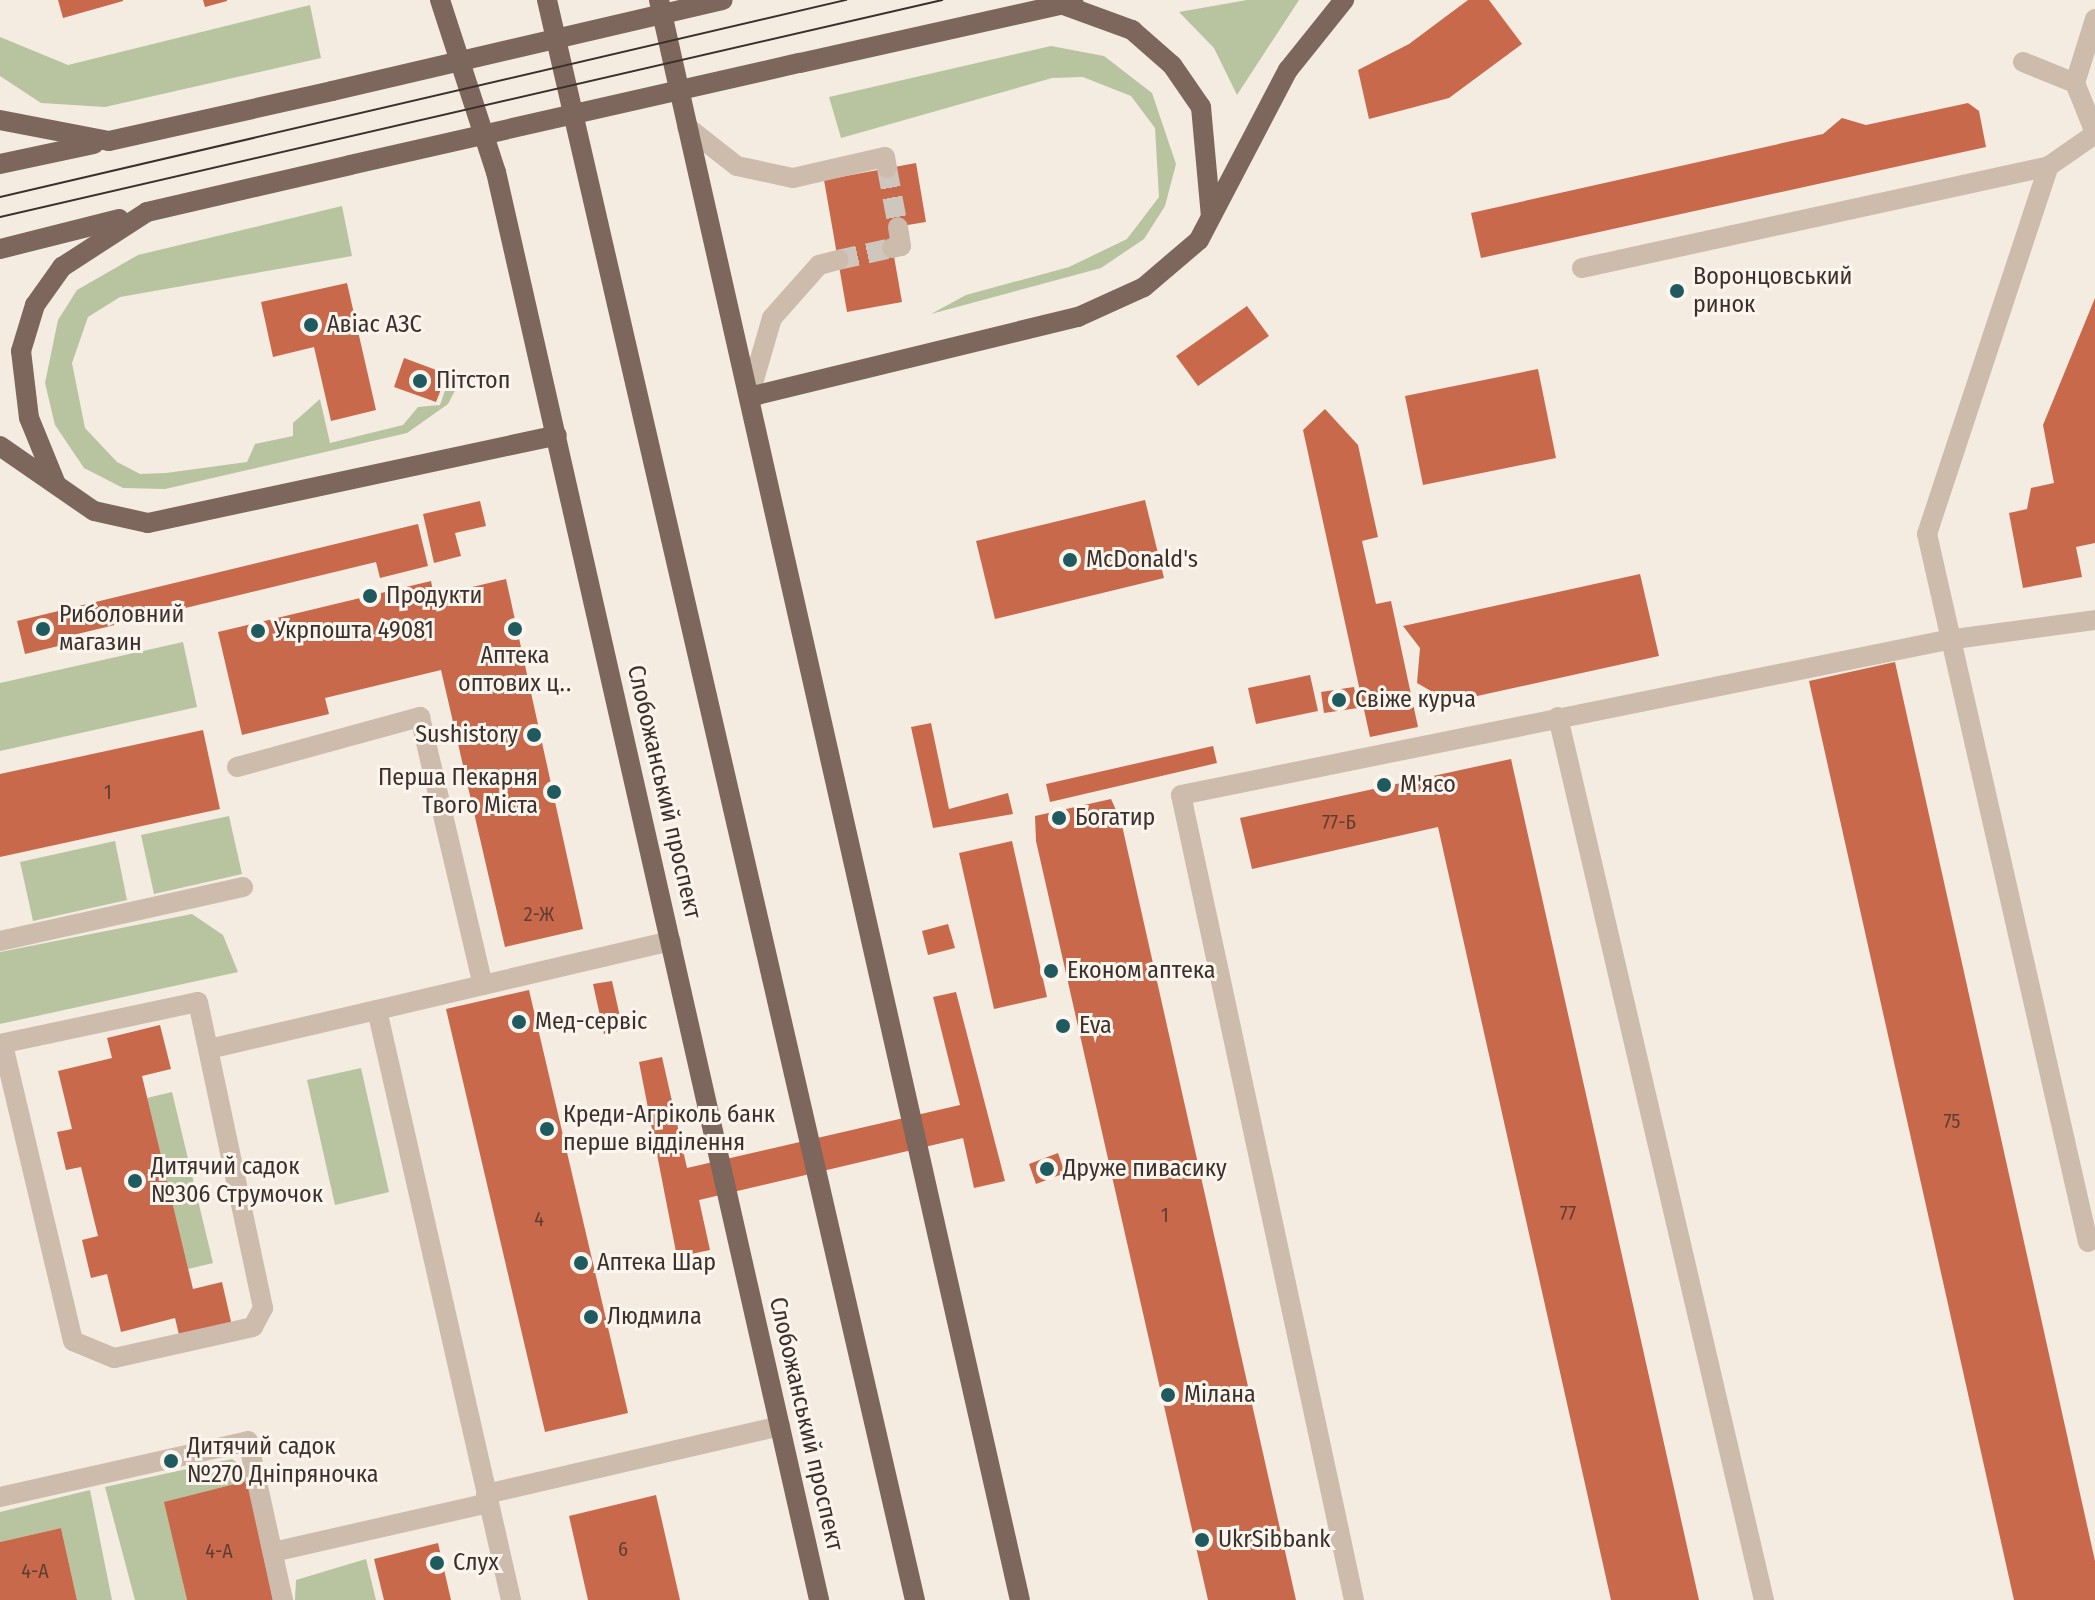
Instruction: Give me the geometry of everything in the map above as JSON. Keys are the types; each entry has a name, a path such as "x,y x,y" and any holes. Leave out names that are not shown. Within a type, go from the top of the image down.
{"main road":[{"name":"Слобожанський проспект","path":"440,0 496,172 819,1600"},
{"path":"547,0 915,1600"},
{"path":"659,0 1020,1600"},
{"path":"0,164 723,0"},
{"path":"749,397 1100,309 1165,272 1211,220 1288,70 1344,0"},
{"path":"0,249 350,165 1071,2 1132,30 1172,65 1201,107 1211,220"},
{"path":"0,120 109,141"},
{"path":"56,484 21,385 35,305 62,267 147,212"},
{"path":"0,446 56,484 118,518 188,520 557,435"}],"street":[{"path":"1582,268 2049,166 2095,133 2075,83 2095,19"},
{"path":"2023,62 2075,83"},
{"path":"687,127 737,166 793,178 885,157 887,168"},
{"path":"2049,166 1927,534 1947,640 2088,1242"},
{"path":"892,248 901,246 898,227"},
{"path":"749,397 772,318 819,265 838,260"},
{"path":"1354,1600 1181,795 1947,640 2095,620"},
{"path":"237,767 420,717 483,985"},
{"path":"1558,717 1764,1600"},
{"path":"0,941 243,887"},
{"path":"209,1049 671,941"},
{"path":"198,1002 209,1049 263,1308 253,1327 114,1358 73,1341 1,1044 198,1002"},
{"path":"377,1010 511,1600"},
{"path":"273,1552 780,1426"},
{"path":"0,1497 248,1441 283,1600"}],"green space":[{"path":"1247,0 1299,0 1237,95 1214,48 1179,12"},
{"path":"310,5 321,58 105,107 41,103 0,76 0,37 68,65"},
{"path":"1051,46 1104,56 1152,93 1176,164 1165,206 1144,239 1101,268 931,314 966,295 1069,267 1127,239 1159,197 1155,128 1131,96 1083,77 1052,78 841,138 829,97"},
{"path":"342,206 352,256 120,297 88,317 72,363 85,428 117,462 140,474 166,473 247,462 255,444 293,436 293,423 320,399 330,443 403,425 418,407 440,405 451,373 459,383 448,404 407,433 165,489 123,488 84,468 55,425 45,383 58,320 77,290 138,255"},
{"path":"183,642 197,707 0,751 0,683"},
{"path":"229,816 242,874 154,894 141,835"},
{"path":"115,841 127,900 33,921 20,862"},
{"path":"192,914 223,935 238,972 0,1024 0,952"},
{"path":"361,1068 389,1192 335,1205 307,1080"},
{"path":"172,1092 213,1263 188,1269 147,1098"},
{"path":"232,1459 246,1469 280,1600 165,1503 187,1600 135,1600 105,1487"},
{"path":"90,1490 112,1600 77,1600 61,1528 0,1542 0,1512"},
{"path":"366,1559 376,1600 295,1600 296,1580"}],"building":[{"path":"58,0 123,0 123,1 63,18"},
{"path":"203,0 227,0 227,1 205,7"},
{"path":"1468,0 1489,0 1522,44 1449,98 1369,119 1358,70 1409,44"},
{"path":"1968,103 1979,111 1986,147 1481,258 1471,213 1823,134 1842,118 1866,125"},
{"path":"916,163 926,222 889,228 902,302 847,312 824,180"},
{"name":"Авіас АЗС","path":"347,283 376,410 331,421 314,347 273,357 261,302"},
{"path":"2095,298 2095,543 2076,547 2082,577 2023,588 2009,513 2027,509 2031,488 2054,483 2043,425"},
{"path":"1247,306 1269,336 1198,386 1176,356"},
{"name":"Пітстоп","path":"404,358 447,374 436,402 394,387"},
{"path":"1538,369 1556,458 1423,485 1405,396"},
{"path":"1325,409 1358,445 1378,537 1362,541 1376,604 1391,601 1418,727 1370,737 1303,430"},
{"name":"McDonald's","path":"1145,500 1164,578 995,619 976,541"},
{"path":"480,501 486,526 455,533 461,556 434,563 423,514"},
{"path":"418,524 428,566 380,578 376,562 69,636 71,643 25,654 17,621"},
{"path":"1640,574 1659,656 1450,702 1417,683 1420,648 1403,626"},
{"path":"506,579 583,929 505,947 441,670 325,698 329,714 242,735 218,632 431,581 434,596"},
{"path":"1895,662 2095,1561 2095,1600 2014,1600 1809,681"},
{"path":"1310,675 1318,711 1256,724 1248,688"},
{"name":"Свіже курча","path":"1354,687 1358,708 1324,713 1321,692"},
{"path":"931,723 949,809 1008,793 1013,814 933,828 911,727"},
{"path":"203,730 220,809 0,857 0,774"},
{"path":"1213,746 1217,763 1050,802 1046,784"},
{"path":"1511,759 1699,1600 1611,1600 1438,827 1252,869 1240,818"},
{"path":"1111,799 1121,821 1296,1600 1208,1600 1036,841 1035,816"},
{"path":"1012,841 1047,997 994,1009 959,853"},
{"path":"948,924 955,948 928,955 922,931"},
{"path":"612,981 623,1030 604,1034 593,984"},
{"path":"529,990 628,1413 545,1432 446,1009"},
{"path":"956,992 1005,1181 974,1188 963,1138 699,1200 710,1250 677,1257 639,1062 662,1057 687,1168 960,1105 933,997"},
{"path":"160,1025 171,1069 142,1076 193,1289 222,1282 232,1326 180,1339 175,1318 121,1332 107,1274 91,1278 82,1240 98,1236 81,1167 66,1170 57,1132 72,1129 58,1071 112,1058 107,1038"},
{"name":"Друже пивасику","path":"1058,1153 1065,1173 1036,1184 1029,1164"},
{"path":"247,1481 273,1600 187,1600 164,1502"},
{"path":"656,1495 680,1600 588,1600 569,1516"},
{"path":"61,1528 77,1600 0,1600 0,1542"},
{"path":"438,1543 451,1600 384,1600 374,1559"}],"tunnel":[{"path":"887,168 898,227"},
{"path":"838,260 892,248"}],"tram line":[{"path":"0,197 846,0"},
{"path":"0,217 942,0"}],"place":[{"name":"Воронцовський ринок","path":"1677,291"},
{"name":"Авіас АЗС","path":"311,325"},
{"name":"Пітстоп","path":"420,381"},
{"name":"McDonald's","path":"1070,560"},
{"name":"Продукти","path":"370,596"},
{"name":"Риболовний магазин","path":"43,629"},
{"name":"Аптека оптових ц‥","path":"515,629"},
{"name":"Укрпошта 49081","path":"258,631"},
{"name":"Свіже курча","path":"1339,700"},
{"name":"Sushistory","path":"534,735"},
{"name":"М'ясо","path":"1384,785"},
{"name":"Перша Пекарня Твого Міста","path":"554,792"},
{"name":"Богатир","path":"1059,818"},
{"name":"Економ аптека","path":"1051,971"},
{"name":"Мед-сервіс","path":"519,1022"},
{"name":"Eva","path":"1063,1026"},
{"name":"Креди-Агріколь банк перше відділення","path":"547,1129"},
{"name":"Друже пивасику","path":"1047,1169"},
{"name":"Дитячий садок №306 Струмочок","path":"135,1181"},
{"name":"Аптека Шар","path":"581,1263"},
{"name":"Людмила","path":"591,1317"},
{"name":"Мілана","path":"1168,1395"},
{"name":"Дитячий садок №270 Дніпряночка","path":"171,1461"},
{"name":"UkrSibbank","path":"1202,1540"},
{"name":"Слух","path":"437,1563"}]}
